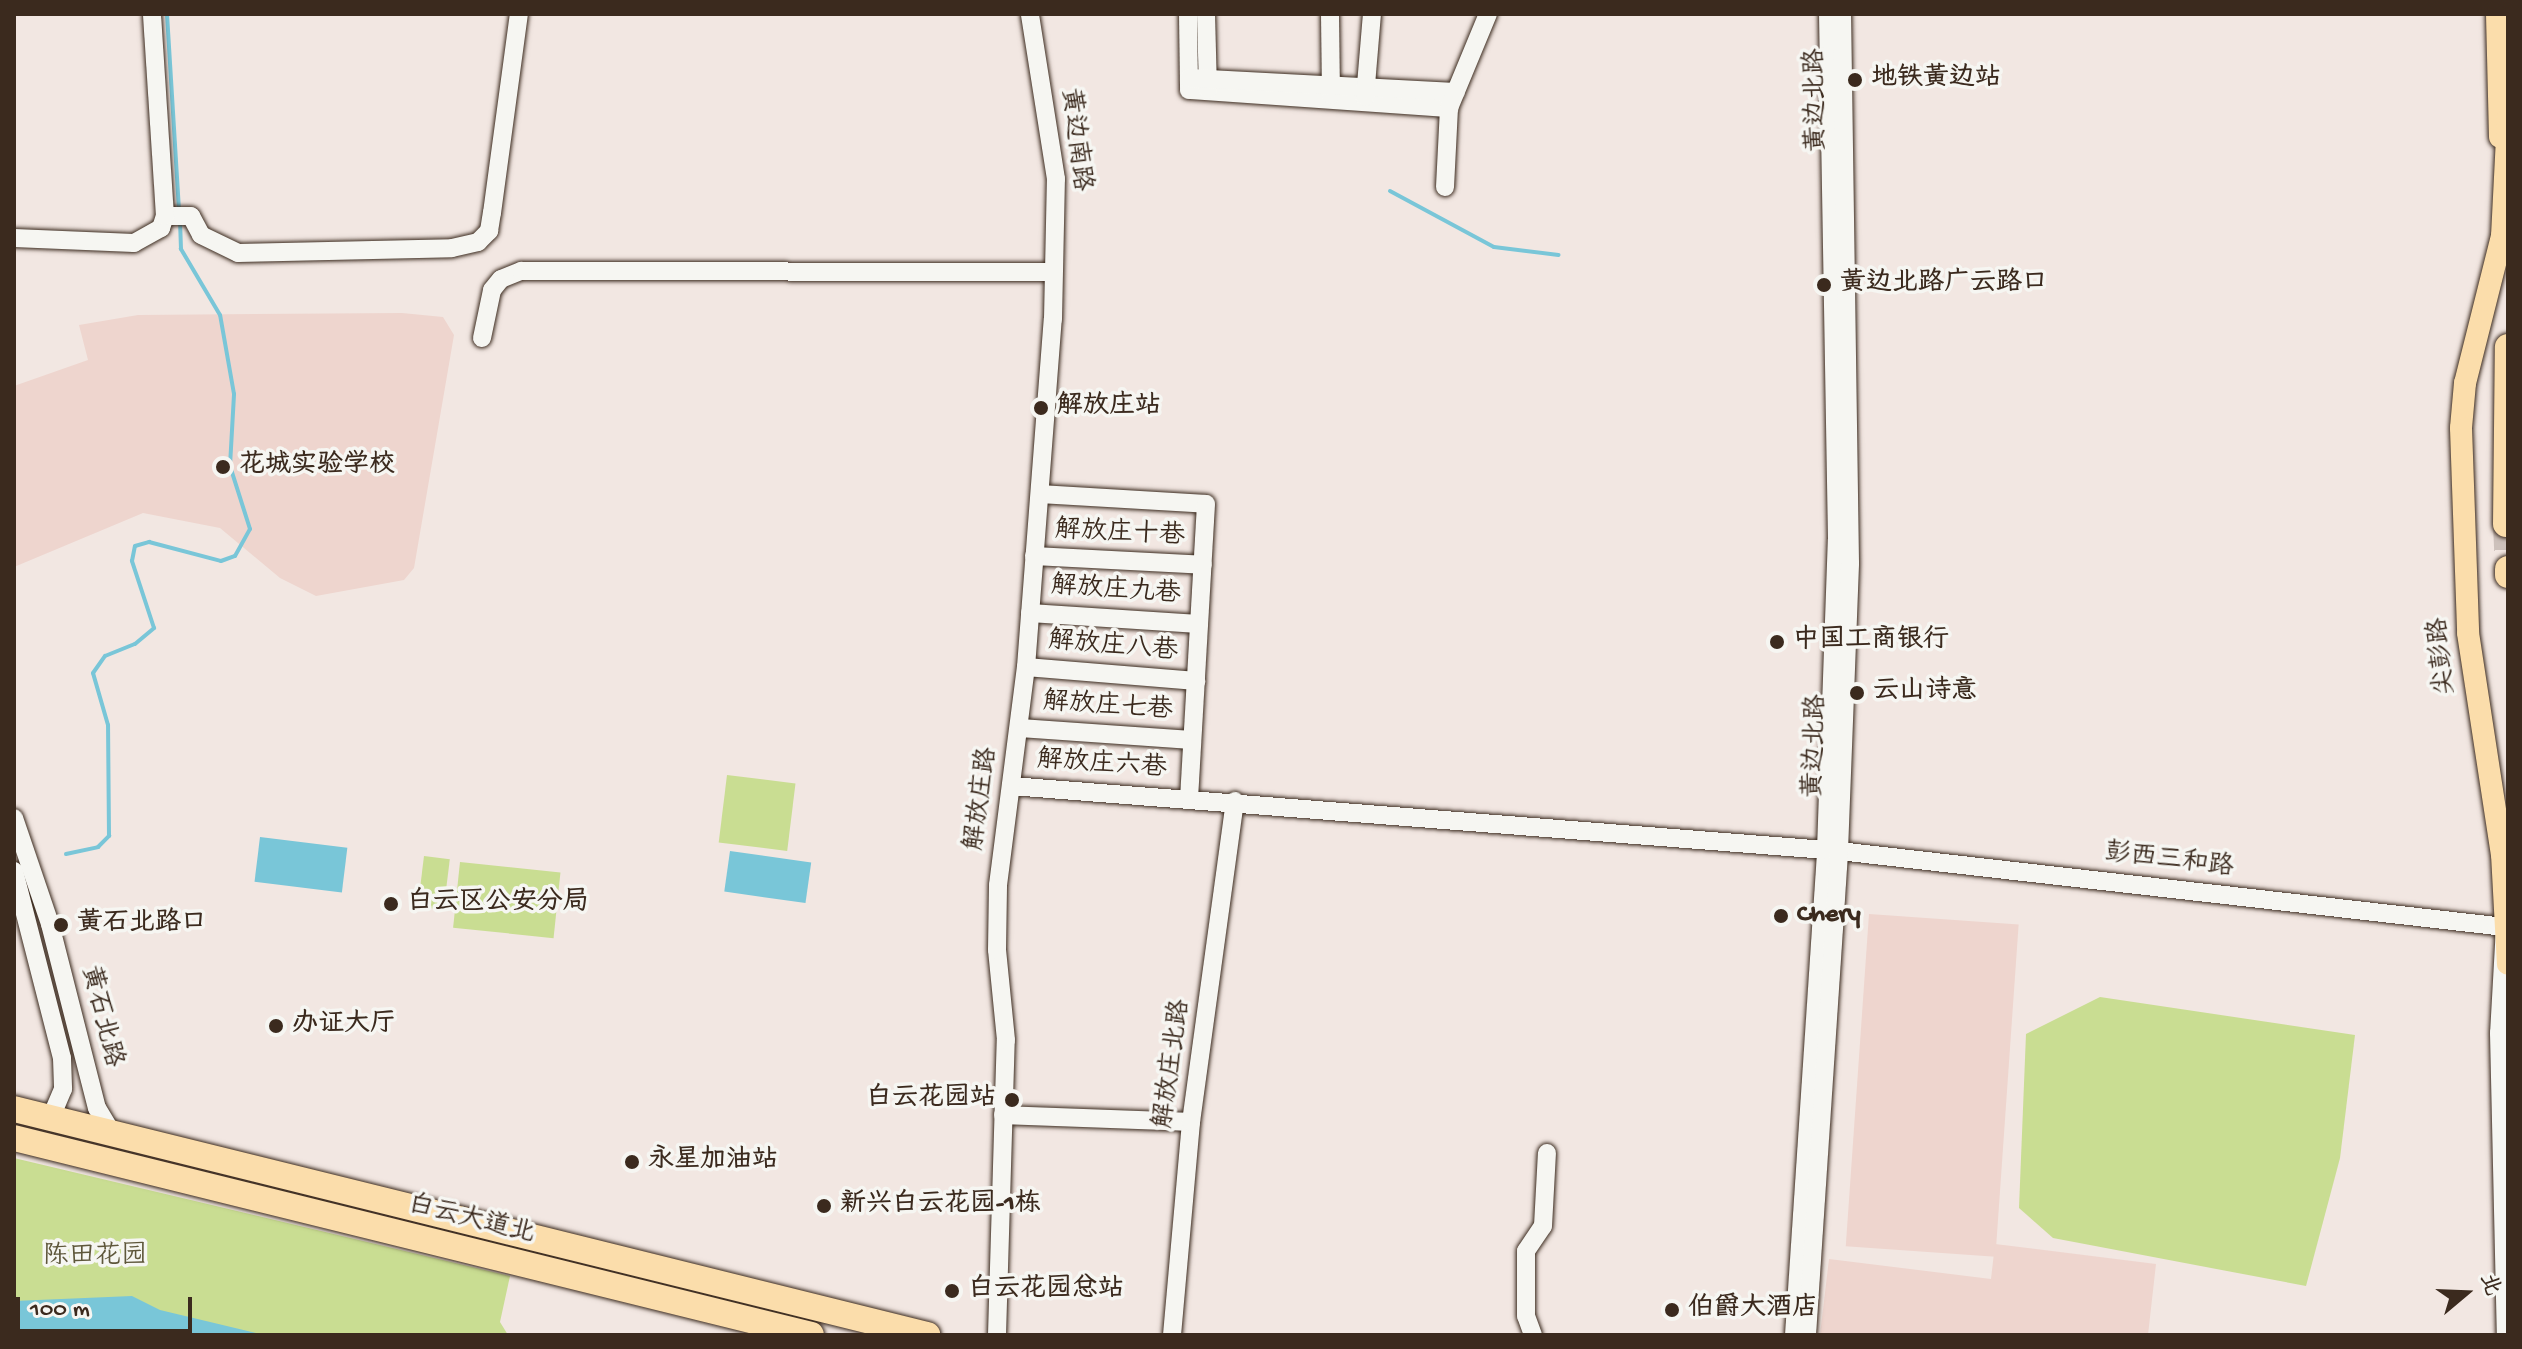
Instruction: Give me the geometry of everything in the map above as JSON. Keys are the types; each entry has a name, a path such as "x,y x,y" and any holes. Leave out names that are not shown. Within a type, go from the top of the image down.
{"highway":[{"path":"2506,524 2508,347"},
{"path":"2508,569 2508,575"},
{"name":"白云大道北","path":"14,1109 927,1335"},
{"name":"白云大道北","path":"14,1138 811,1335"}],"main road":[{"path":"2497,14 2505,203"},
{"name":"尖彭路","path":"2505,927 2499,835 2468,633 2461,428 2465,383 2497,265 2505,203 2508,118"},
{"path":"2505,927 2508,964"}],"street":[{"path":"14,238 134,243 150,238 165,216 152,14"},
{"path":"165,216 191,216 201,235 238,253 452,248 478,242 489,231 519,14"},
{"name":"黄边南路","path":"1030,14 1056,179 1053,272"},
{"path":"1188,14 1201,83"},
{"path":"1201,83 1206,14"},
{"path":"1330,14 1331,94"},
{"path":"1365,104 1372,14"},
{"path":"1445,187 1452,100 1488,14"},
{"name":"黄边北路","path":"1794,1335 1833,850 1838,496 1828,14"},
{"name":"黄边北路","path":"1807,1335 1851,503 1842,14"},
{"path":"1201,83 1452,100"},
{"path":"1331,94 1365,104 1452,100"},
{"path":"482,338 492,290 501,279 521,271 1053,272"},
{"name":"解放庄路","path":"997,1335 1005,1013 997,919 1026,667 1053,272"},
{"path":"1040,494 1206,504 1189,797"},
{"name":"解放庄十巷","path":"1034,556 1203,565"},
{"name":"解放庄九巷","path":"1030,613 1199,624"},
{"name":"解放庄八巷","path":"1026,667 1196,681"},
{"name":"解放庄七巷","path":"1020,728 1192,740"},
{"name":"解放庄六巷","path":"1011,786 1235,801"},
{"name":"彭西三和路","path":"1235,801 1833,850 2505,927"},
{"name":"解放庄北路","path":"1172,1335 1191,1122 1235,801"},
{"name":"黄石北路","path":"14,818 41,895 97,1108 113,1135"},
{"name":"黄石北路","path":"14,871 62,1058 63,1089 50,1119"},
{"name":"尖彭路","path":"2505,927 2499,1048 2506,1335"},
{"path":"62,1058 73,1064 82,1053"},
{"path":"1003,1115 1191,1122"},
{"path":"1533,1335 1526,1316 1526,1251 1543,1226 1547,1153"}],"shaded area":[{"name":"花城实验学校","path":"402,313 443,317 454,335 414,568 404,580 316,596 280,578 220,528 143,513 14,567 14,386 88,360 79,325 138,315"},
{"path":"1869,914 2019,924 1995,1257 1846,1246"},
{"path":"1995,1244 2156,1264 2148,1335 1820,1335 1829,1259 1991,1279"}],"green space":[{"path":"727,775 795,783 787,851 719,842"},
{"path":"424,856 450,859 444,910 418,907"},
{"path":"460,862 560,873 554,938 453,928"},
{"path":"2100,997 2355,1035 2340,1158 2306,1286 2053,1238 2019,1208 2026,1034"},
{"name":"陈田花园","path":"14,1158 510,1276 500,1322 508,1335 14,1335"}],"water":[{"path":"260,837 347,848 342,892 255,882"},
{"path":"730,851 811,862 805,903 724,892"},
{"path":"132,1296 160,1310 264,1335 14,1335 14,1301"}],"waterway":[{"path":"167,14 179,209"},
{"path":"1390,191 1494,247 1559,255"},
{"path":"66,854 98,847 109,836 108,725 93,673 105,656 135,644 154,628 132,561 135,546 149,542 221,561 235,556 250,529 230,466 234,394 220,315 181,249 180,222"}],"tunnel":[{"path":"2506,524 2508,569"}],"place":[{"name":"地铁黄边站","path":"1855,80"},
{"name":"黄边北路广云路口","path":"1824,285"},
{"name":"解放庄站","path":"1041,408"},
{"name":"花城实验学校","path":"223,467"},
{"name":"中国工商银行","path":"1777,642"},
{"name":"云山诗意","path":"1857,693"},
{"name":"白云区公安分局","path":"391,904"},
{"name":"Chery","path":"1781,916"},
{"name":"黄石北路口","path":"61,925"},
{"name":"办证大厅","path":"276,1026"},
{"name":"白云花园站","path":"1012,1100"},
{"name":"永星加油站","path":"632,1162"},
{"name":"新兴白云花园-1栋","path":"824,1206"},
{"name":"白云花园总站","path":"952,1291"},
{"name":"伯爵大酒店","path":"1672,1310"}]}
